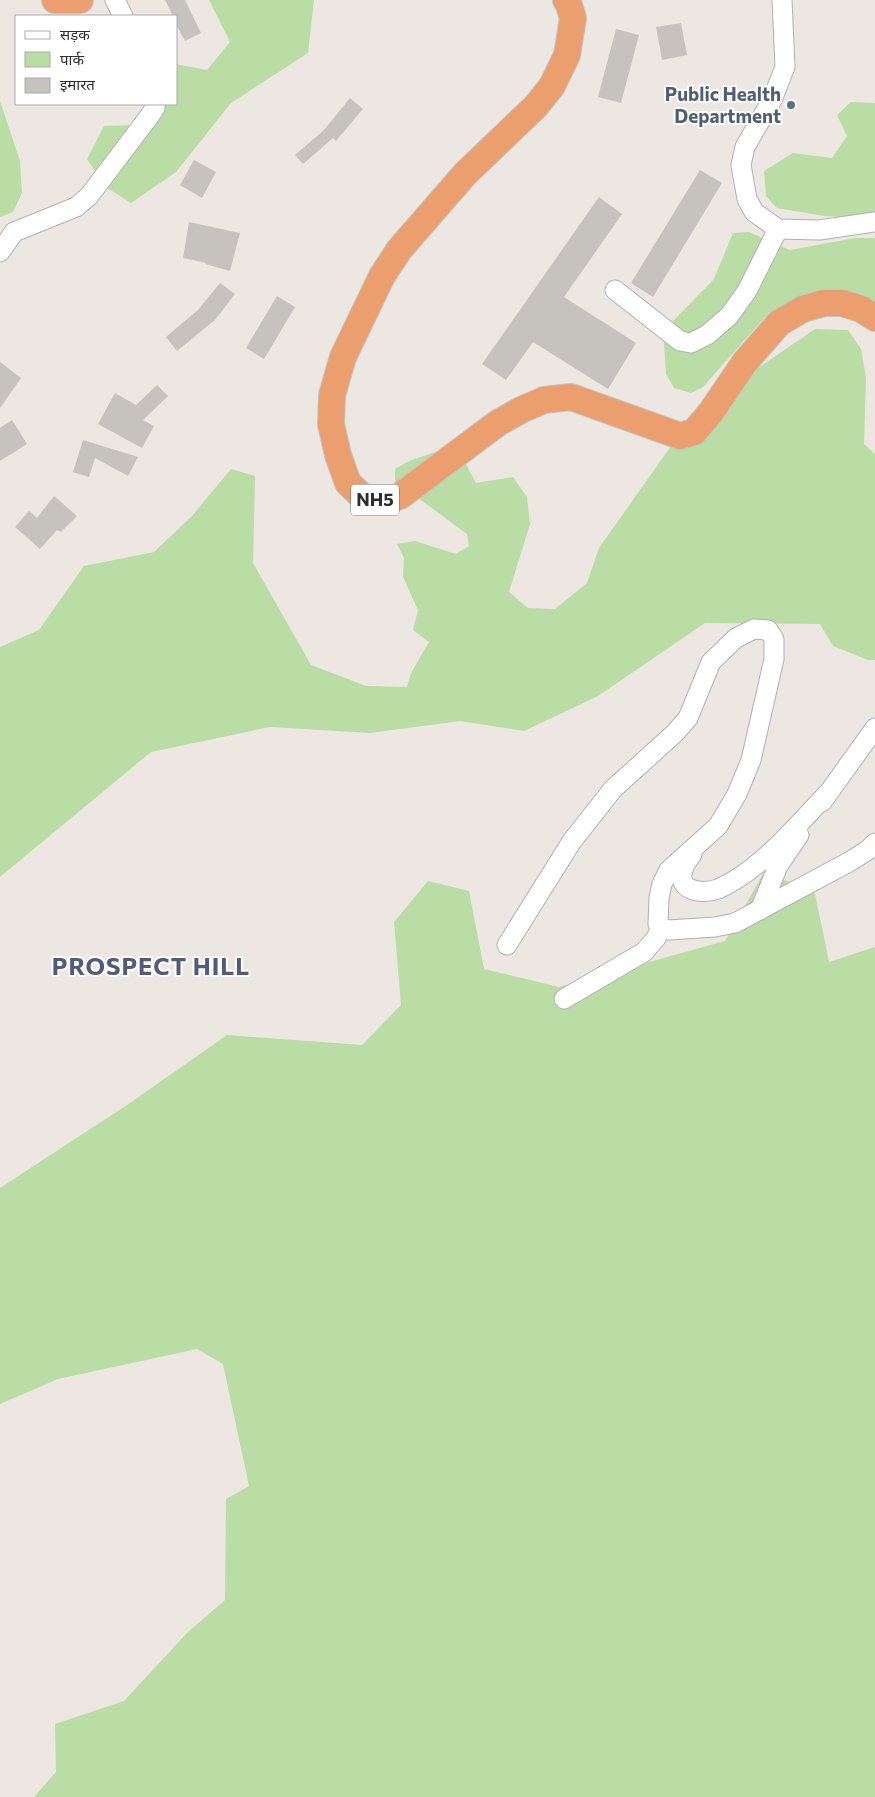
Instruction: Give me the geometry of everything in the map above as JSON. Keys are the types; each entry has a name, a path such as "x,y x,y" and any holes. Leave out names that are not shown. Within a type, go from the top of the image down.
{"highway":[{"path":"55,0 80,0"},
{"name":"NH5","path":"566,0 573,18 567,55 552,86 536,106 465,174 399,250 382,276 343,357 332,395 331,424 338,455 348,483 365,499 384,502 400,496 498,423 544,400 571,397 680,436 694,432 711,412 745,362 779,323 803,310 824,303 842,302 861,309 875,318"}],"street":[{"path":"115,0 122,15"},
{"path":"782,0 785,67 772,100 745,147 741,165 747,199 754,212 778,228 819,230 875,222"},
{"path":"783,20 798,0"},
{"path":"0,252 14,232 76,207 90,196 148,118 155,105"},
{"path":"616,290 680,341 691,343 707,335 729,316 740,302 778,228"},
{"path":"507,945 572,842 607,796 675,733 688,718 711,662 736,638 754,629 768,630 774,640 774,659 751,760 737,794 718,826 669,870 662,884 658,924 661,928 669,930 715,927 735,923 848,862 868,850 875,843"},
{"path":"760,910 778,866 875,728"},
{"path":"702,841 683,868 683,880 690,890 705,892 718,889 751,869 828,793"},
{"path":"564,1000 644,952 656,938 661,928"}],"green space":[{"path":"209,0 314,0 308,53 231,103 176,172 131,203 107,188 87,159 104,126 138,125 149,105 178,105 178,64 207,70 230,42"},
{"path":"0,101 20,161 22,193 13,212 0,217"},
{"path":"851,102 875,103 875,219 824,216 777,208 766,196 764,171 793,153 832,158 847,136 837,115"},
{"path":"749,232 790,250 855,238 875,238 875,309 829,291 765,317 703,387 691,393 674,388 666,374 664,343 673,321 714,279 733,233"},
{"path":"815,329 848,330 861,349 866,377 864,444 875,454 875,660 868,660 833,646 820,624 705,623 598,696 524,731 460,721 370,733 270,727 151,752 0,877 0,647 39,630 84,566 154,552 192,516 231,469 255,476 253,563 311,665 366,686 407,687 411,673 429,642 413,630 418,610 403,577 404,558 397,544 415,541 456,554 469,546 467,534 395,481 395,469 409,461 444,449 461,455 476,483 513,477 527,497 530,524 509,592 528,608 555,609 587,583 599,548 676,439 755,370"},
{"path":"763,874 814,889 829,962 875,947 875,1797 34,1797 56,1772 55,1724 124,1701 187,1633 225,1600 226,1499 249,1486 223,1364 197,1349 58,1379 0,1404 0,1188 127,1105 227,1035 362,1045 401,1005 394,922 428,881 469,891 484,969 559,987 725,941"}],"building":[{"path":"165,0 185,0 201,33 185,41 178,28 178,15 172,15"},
{"path":"681,23 687,55 662,60 656,27"},
{"path":"616,29 639,35 621,103 598,97"},
{"path":"350,98 363,109 336,141 333,138 303,164 295,155 324,130"},
{"path":"194,160 216,172 202,198 180,185"},
{"path":"700,170 722,183 653,297 631,283"},
{"path":"599,197 622,214 564,297 636,343 608,389 533,342 506,380 482,364"},
{"path":"189,222 240,233 230,271 183,258"},
{"path":"220,283 235,294 215,320 177,351 166,337 198,310"},
{"path":"277,296 295,307 264,359 246,348"},
{"path":"0,362 21,378 0,408"},
{"path":"157,385 168,396 143,420 154,426 142,448 98,424 115,393 136,405"},
{"path":"12,420 27,444 0,461 0,428"},
{"path":"83,440 138,457 128,476 95,458 89,477 73,472"},
{"path":"54,496 77,516 61,532 57,530 40,549 15,527 29,511 37,518"}],"place":[{"name":"Public Health Department","path":"791,105"}],"district":[{"name":"PROSPECT HILL","path":"151,967"}]}
